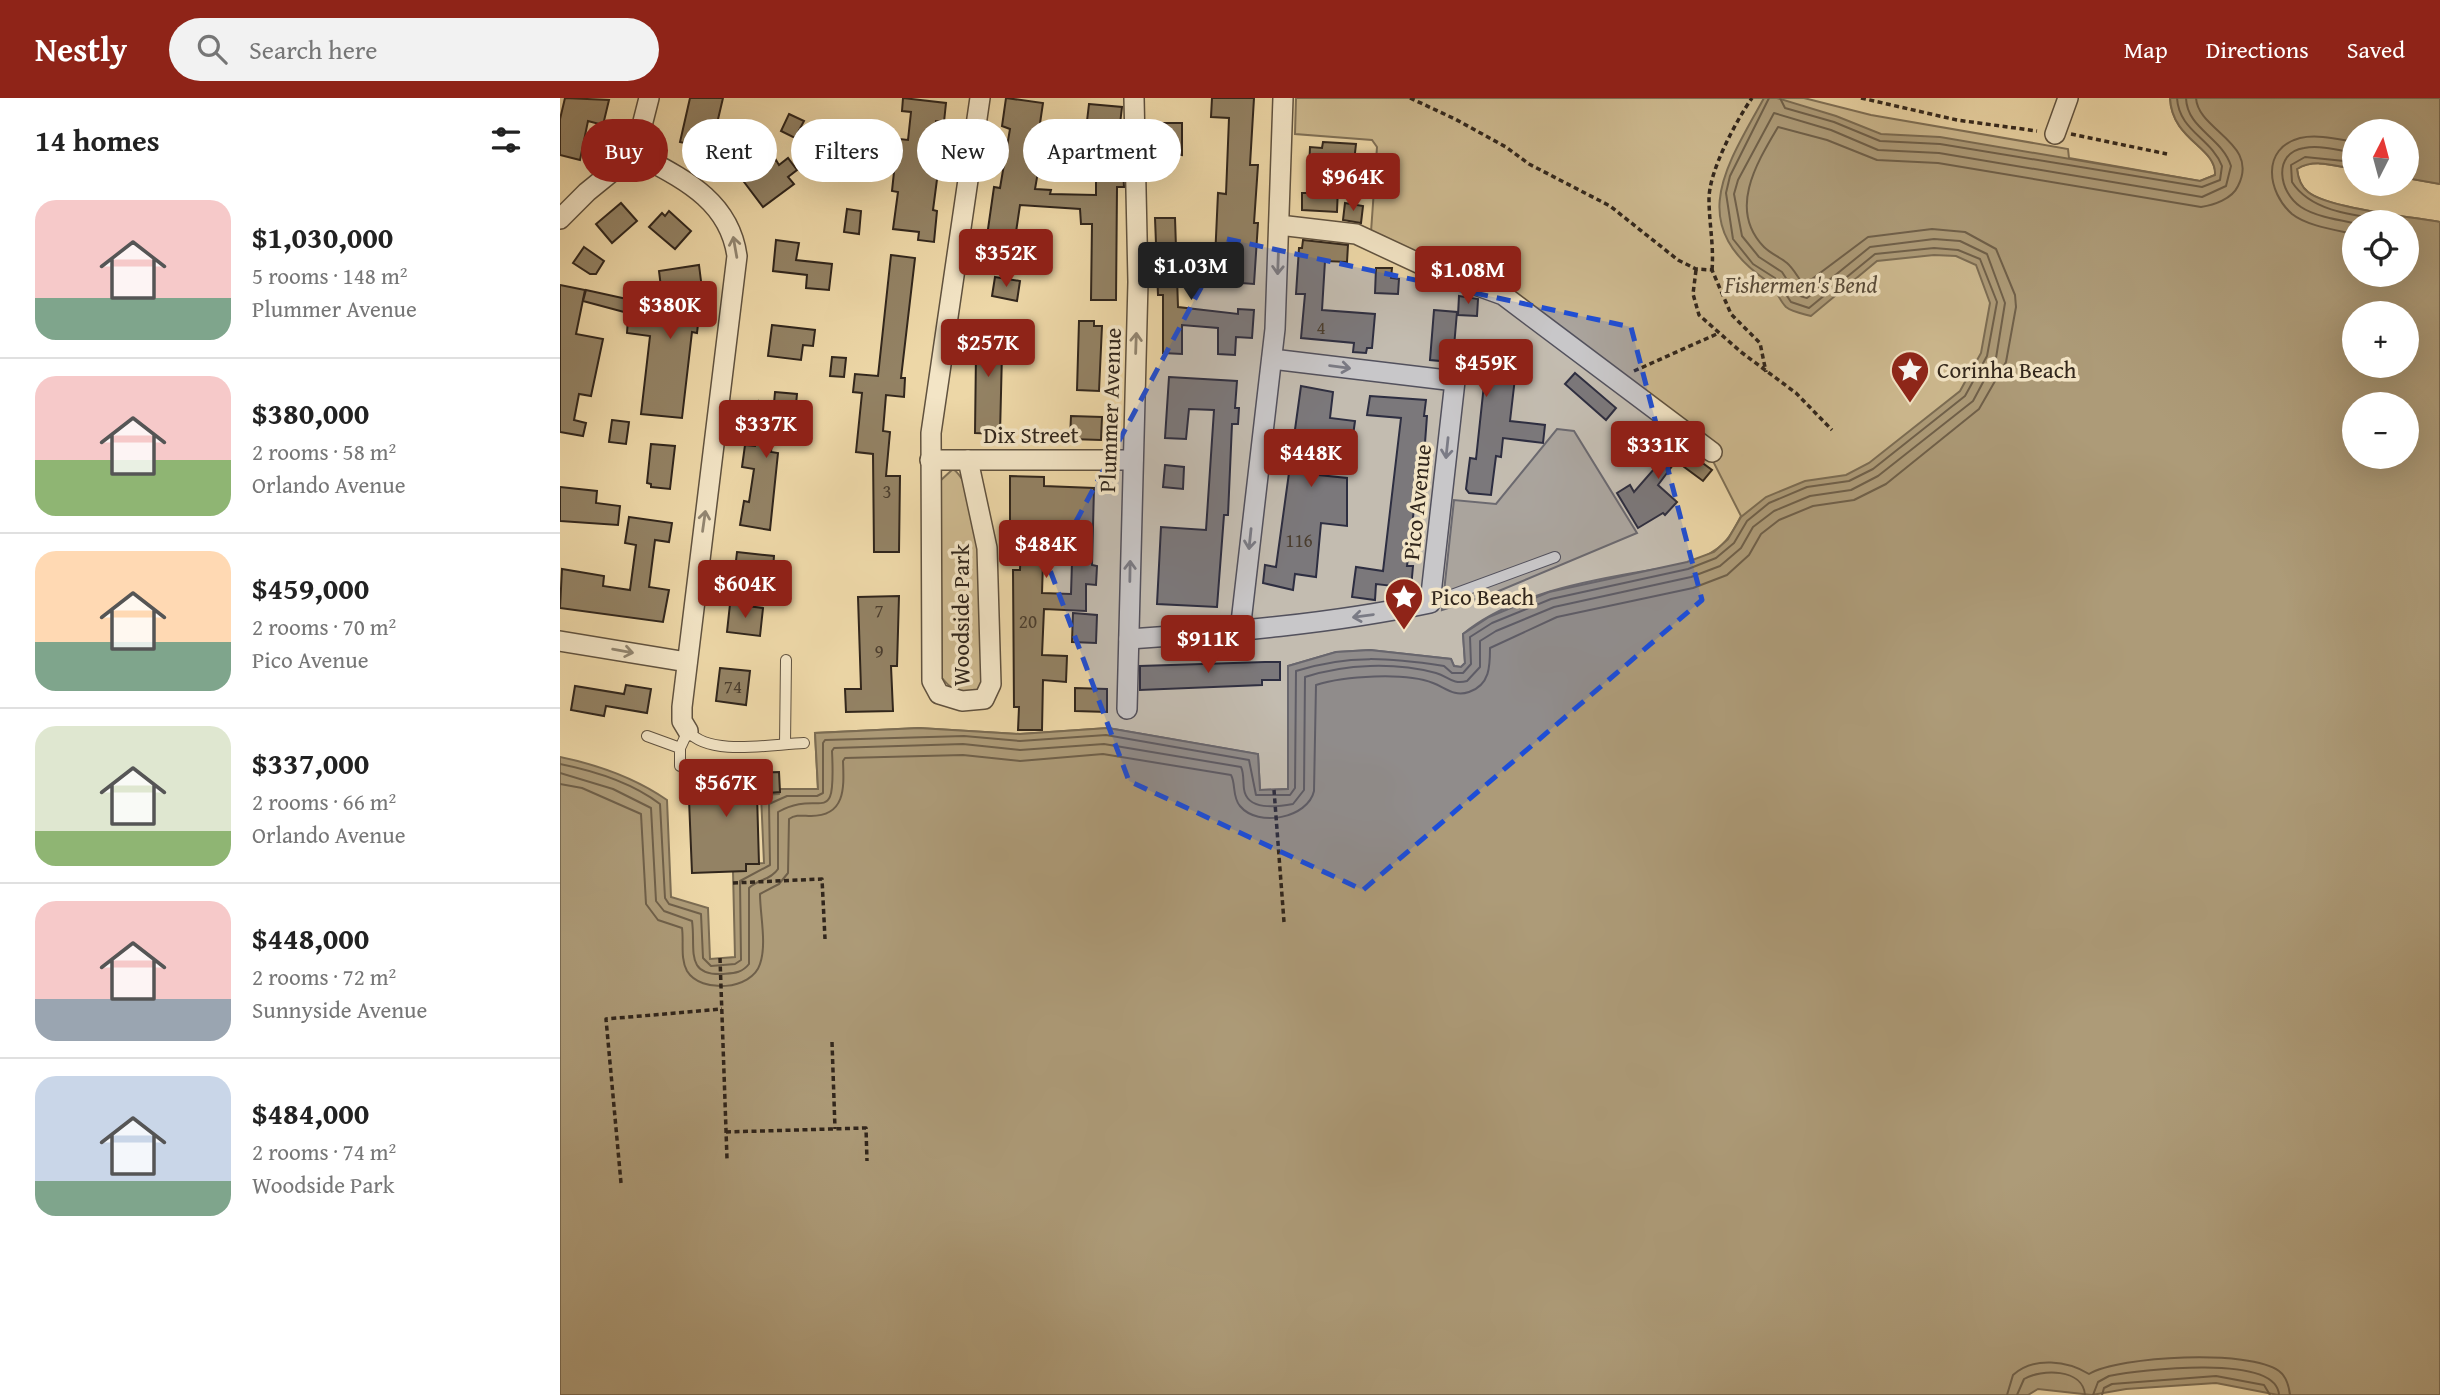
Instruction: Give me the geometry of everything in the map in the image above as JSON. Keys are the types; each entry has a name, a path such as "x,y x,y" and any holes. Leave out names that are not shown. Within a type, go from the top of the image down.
{"street":[{"path":"644,119 649,98"},
{"path":"930,460 931,433 980,98"},
{"name":"Plummer Avenue","path":"1127,709 1138,282 1134,98"},
{"path":"1240,631 1272,359 1283,98"},
{"path":"2055,133 2067,98"},
{"path":"668,172 690,184 714,203 730,228 737,256 687,662 682,711 684,740"},
{"path":"560,219 599,182"},
{"path":"1279,225 1356,234 1431,269 1503,295 1712,452"},
{"name":"Pico Avenue","path":"1272,359 1455,380 1430,603"},
{"name":"Woodside Park","path":"930,460 932,681 939,694 968,702 984,699 991,684 986,537 968,460"},
{"name":"Dix Street","path":"930,460 1133,460"},
{"path":"1129,639 1240,631 1376,614 1430,603"},
{"path":"560,641 687,662"}],"lane":[{"path":"1430,603 1555,557"},
{"path":"785,744 786,660"},
{"path":"647,736 696,740 710,746 804,743"},
{"path":"680,766 684,740"}],"path":[{"path":"1410,98 1455,119 1529,164 1610,206 1678,260 1696,269 1712,270"},
{"path":"1752,98 1711,181 1709,199 1714,244 1712,270 1731,314 1760,343 1766,372"},
{"path":"1861,98 1957,120 2055,133 2167,154"},
{"path":"1696,269 1693,294 1699,315 1766,372 1796,393 1832,429"},
{"path":"1615,378 1670,357 1719,333"},
{"path":"1274,790 1284,922"},
{"path":"733,883 822,879 825,939"},
{"path":"720,958 727,1159"},
{"path":"621,1183 606,1019 722,1009"},
{"path":"832,1042 835,1129"},
{"path":"726,1132 866,1128 867,1161"}],"highlighted area":[{"path":"1227,239 1631,327 1702,600 1363,890 1129,781 1050,570"}],"green space":[{"name":"Fishermen's Bend","path":"1296,98 1804,98 1871,115 2068,149 2069,158 2200,181 2215,175 2214,165 2178,124 2170,98 2440,98 2440,184 2419,180 2419,119 2342,119 2342,167 2318,163 2297,169 2303,187 2318,198 2366,210 2342,210 2342,286 2213,269 1167,865 761,795 779,794 780,789 818,789 815,733 919,728 1020,734 1108,728 1258,754 1260,790 1288,789 1288,666 1336,652 1370,650 1451,659 1454,666 1461,667 1465,663 1463,634 1501,610 1566,587 1687,563 1720,547 1741,516 1714,463 1591,352 1371,232 1377,147 1372,140 1295,134"},
{"path":"2419,219 2440,222 2440,299 2349,287 2419,287"},
{"path":"1557,429 1574,431 1637,533 1494,593 1442,610 1454,500 1496,504"},
{"path":"953,469 964,483 972,507 981,570 983,686 966,693 951,687 942,678 940,481"}],"water":[{"path":"1764,98 1777,98 1836,116 1881,134 1940,137 2200,181 2215,175 2214,165 2178,124 2170,98 2440,98 2440,184 2419,180 2419,119 2342,119 2342,167 2318,163 2297,169 2303,187 2318,198 2366,210 2342,210 2342,287 2419,287 2419,219 2440,222 2440,1395 2278,1395 2216,1383 2126,1389 2092,1395 2038,1389 2028,1395 560,1395 560,757 616,773 667,800 671,897 708,908 710,959 735,957 733,871 746,864 764,863 761,795 779,794 780,789 818,789 815,733 919,728 1020,734 1108,728 1258,754 1260,790 1288,789 1288,666 1336,652 1370,650 1451,659 1454,666 1461,667 1465,663 1463,634 1489,617 1549,592 1687,562 1714,552 1728,539 1741,517 1766,497 1805,481 1846,475 1869,463 1960,391 1981,353 1990,303 1976,265 1956,256 1934,255 1877,261 1811,316 1795,312 1786,307 1770,284 1742,260 1727,238 1720,216 1720,194 1737,148"}],"building":[{"path":"565,98 609,100 604,119 581,119 580,160 560,155 560,119"},
{"path":"690,98 723,98 718,119 685,119"},
{"path":"903,98 946,103 944,119 917,119 917,182 937,182 933,210 937,211 934,242 918,240 919,232 893,229 898,192 892,191 893,182 903,182 903,139 908,140 911,112 902,111"},
{"path":"1006,98 1043,103 1041,119 1023,119 1023,182 1036,182 1035,189 1051,190 1050,194 1096,195 1096,182 1124,182 1124,187 1117,187 1116,300 1091,300 1092,224 1081,224 1080,209 1020,205 1016,232 1022,233 1020,247 1013,246 1012,255 985,250 994,187 1000,188 1001,182 1009,182 1010,129 1009,119 1003,119"},
{"path":"1212,98 1254,98 1250,165 1258,165 1254,223 1258,223 1254,284 1214,281 1218,193 1226,194 1229,118 1211,117"},
{"path":"1089,104 1122,107 1121,119 1087,119"},
{"path":"789,114 800,119 791,119 791,136 781,131"},
{"path":"1181,123 1182,123 1181,155"},
{"path":"1323,142 1356,144 1354,162 1339,161 1337,212 1302,210 1302,193 1308,193 1310,147 1322,148"},
{"path":"788,158 791,162 791,175 788,177 794,184 763,207 744,182 777,182 777,162 779,165"},
{"path":"621,203 637,221 612,243 596,224"},
{"path":"1345,203 1363,206 1361,223 1343,220"},
{"path":"847,209 861,211 859,234 844,232"},
{"path":"669,211 691,231 675,249 649,227 662,213 665,216"},
{"path":"1155,218 1175,218 1178,307 1238,314 1238,309 1254,310 1252,338 1236,337 1235,355 1218,354 1218,328 1182,325 1182,354 1163,353 1163,295 1158,295"},
{"path":"776,240 799,243 796,260 832,264 829,290 806,288 807,275 773,271"},
{"path":"1303,240 1348,245 1347,262 1325,261 1322,310 1375,314 1372,348 1367,348 1366,353 1353,352 1354,343 1301,338 1305,294 1296,294 1299,248 1302,248"},
{"path":"584,247 604,261 596,274 590,274 573,263"},
{"path":"891,255 915,258 901,378 905,378 904,397 886,395 883,431 890,432 886,476 900,476 899,552 874,552 873,454 856,452 862,393 853,392 855,374 878,376"},
{"path":"699,265 702,289 697,333 692,332 682,418 641,414 650,336 627,333 628,319 653,322 656,302 663,303 659,271"},
{"path":"1376,268 1392,268 1391,278 1399,279 1398,294 1375,293"},
{"path":"995,277 1020,281 1017,301 992,296"},
{"path":"560,285 585,290 576,334 603,339 591,396 579,394 574,420 586,423 583,436 560,432"},
{"path":"586,290 627,299 624,312 583,301"},
{"path":"1459,296 1478,299 1477,316 1458,315"},
{"path":"1434,310 1457,312 1454,347 1526,355 1523,379 1515,378 1510,421 1545,425 1543,443 1503,438 1501,457 1496,456 1491,495 1469,493 1466,489 1470,458 1476,459 1485,375 1471,373 1472,364 1430,360"},
{"path":"1079,321 1094,321 1094,326 1102,326 1099,391 1077,390"},
{"path":"772,325 815,330 813,346 803,345 801,360 768,356"},
{"path":"972,327 1006,334 1002,353 1000,434 975,433 976,353 967,352"},
{"path":"832,357 846,358 844,377 830,376"},
{"path":"1575,373 1616,408 1606,420 1565,384"},
{"path":"1169,377 1237,381 1235,408 1239,408 1238,424 1232,424 1228,515 1224,515 1217,607 1157,604 1161,527 1206,530 1214,410 1189,409 1186,439 1165,438"},
{"path":"1301,386 1333,392 1330,418 1355,421 1351,450 1322,448 1319,475 1347,478 1347,526 1321,523 1316,577 1295,574 1293,590 1263,583 1265,565 1276,567"},
{"path":"775,392 797,394 794,426 774,424 771,452 778,453 770,530 740,525 744,501 749,502 754,469 742,467 745,445 755,446 759,401 774,403"},
{"path":"1370,396 1426,400 1424,416 1427,416 1422,483 1427,483 1425,502 1415,501 1407,566 1413,566 1411,588 1376,584 1375,600 1352,597 1356,567 1383,571 1401,418 1367,415"},
{"path":"1071,416 1102,417 1101,440 1070,439"},
{"path":"612,420 629,422 626,444 609,442"},
{"path":"1649,435 1668,449 1674,442 1712,470 1703,481 1676,461 1658,485 1677,502 1665,515 1663,513 1638,528 1617,493 1630,485 1634,492 1655,468 1635,453"},
{"path":"651,444 675,446 670,489 651,487 651,484 647,483"},
{"path":"1165,465 1184,467 1183,489 1163,487"},
{"path":"1010,476 1044,477 1044,486 1094,488 1092,565 1097,566 1096,585 1086,584 1086,611 1044,609 1042,655 1067,656 1066,682 1043,680 1042,730 1018,730 1019,707 1014,707 1013,570 1020,570 1021,540 1010,540","holes":["1043,561 1072,562 1071,594 1042,593"]},
{"path":"560,487 597,491 596,503 620,506 618,525 560,521"},
{"path":"629,517 672,523 669,542 655,540 649,587 669,590 663,622 560,608 562,569 604,576 603,586 630,590 636,545 625,543"},
{"path":"737,552 774,556 772,582 734,578"},
{"path":"899,596 897,666 891,666 893,711 846,712 845,689 861,689 858,597"},
{"path":"730,604 763,608 760,636 727,632"},
{"path":"1073,613 1097,615 1096,643 1072,642"},
{"path":"1280,662 1280,680 1262,680 1262,685 1140,690 1140,666"},
{"path":"720,668 750,671 746,705 716,701"},
{"path":"626,685 651,689 647,713 606,706 604,716 571,710 575,686 624,694"},
{"path":"1075,688 1107,689 1107,712 1075,711"},
{"path":"779,772 780,792 757,794 759,864 746,864 746,871 692,873 688,775"}],"place":[{"name":"Corinha Beach","path":"1910,404"},
{"name":"Pico Beach","path":"1404,631"}]}
